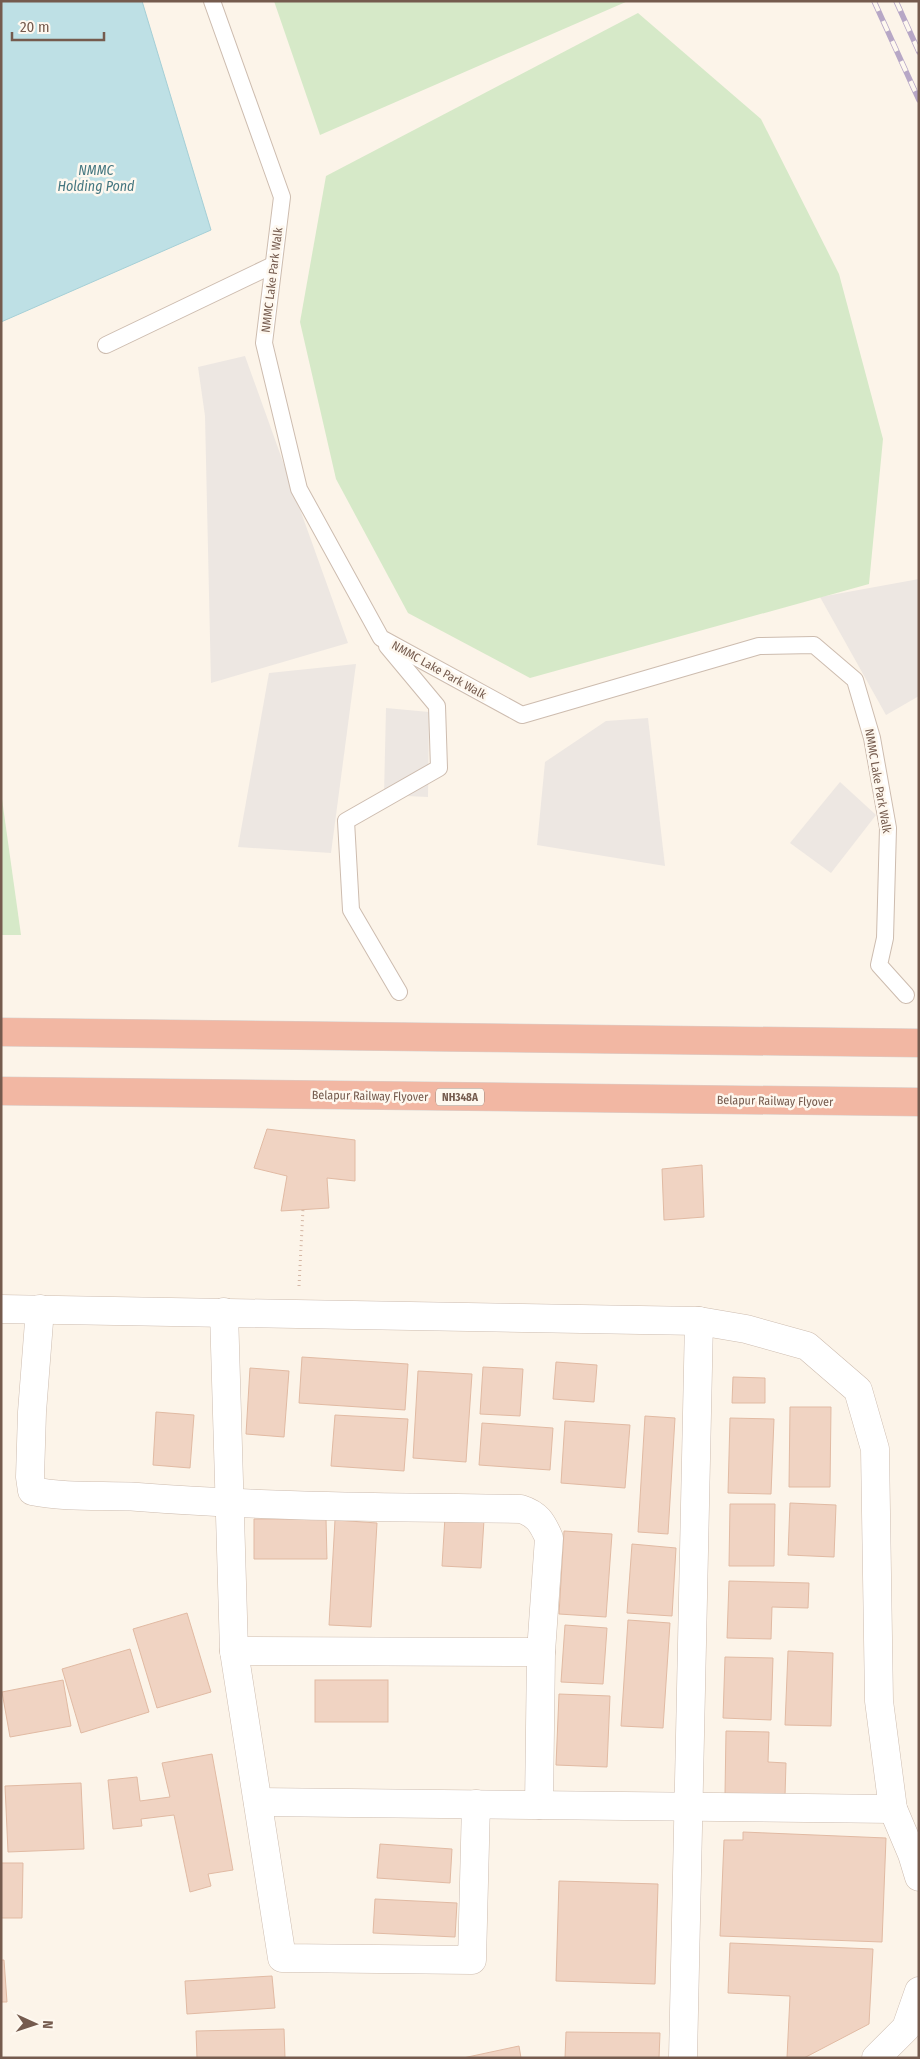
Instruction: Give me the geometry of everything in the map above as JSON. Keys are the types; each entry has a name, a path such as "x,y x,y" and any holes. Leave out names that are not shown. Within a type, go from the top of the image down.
{"highway":[{"path":"1,1032 919,1043"},
{"name":"Belapur Railway Flyover","path":"1,1091 919,1102"}],"street":[{"path":"1,1309 699,1321 746,1328 807,1346 858,1390 875,1449 879,1701 893,1809 912,1854 919,1877"},
{"path":"40,1310 32,1412 30,1477 32,1491 55,1496 109,1495 230,1504 521,1509 532,1513 542,1522 549,1538 541,1652 539,1805"},
{"path":"224,1312 234,1651 282,1958 472,1960 476,1804"},
{"path":"683,2058 699,1321"},
{"path":"234,1651 541,1652"},
{"path":"258,1802 893,1809"},
{"path":"876,2058 906,2028 919,1991"}],"lane":[{"name":"NMMC Lake Park Walk","path":"212,1 282,197 264,343 299,490 381,638 522,715 759,646 814,645 855,680 872,738 888,828 885,938 879,965 906,995"},
{"path":"106,345 273,265"},
{"path":"381,638 437,706 439,768 346,821 351,910 399,992"}],"path":[{"path":"298,1314 303,1209"}],"shaded area":[{"path":"245,356 348,643 211,683 205,416 198,367"},
{"path":"919,579 919,696 886,715 820,597"},
{"path":"356,664 331,853 238,847 269,673"},
{"path":"386,708 429,712 428,797 384,795"},
{"path":"648,718 665,866 537,845 545,762 606,721"},
{"path":"840,782 876,815 831,873 790,843"}],"green space":[{"path":"274,1 628,1 320,135"},
{"path":"638,13 761,119 839,274 883,439 869,584 530,678 408,613 336,479 300,322 326,176"},
{"path":"1,792 21,935 1,935"}],"water":[{"name":"NMMC Holding Pond","path":"1,1 142,1 211,230 1,322"}],"building":[{"path":"267,1129 355,1140 355,1181 327,1178 329,1208 281,1211 287,1176 254,1168"},
{"path":"702,1165 704,1217 664,1220 662,1169"},
{"path":"302,1357 408,1364 405,1410 299,1403"},
{"path":"556,1362 597,1365 594,1402 553,1399"},
{"path":"483,1367 523,1369 520,1416 480,1414"},
{"path":"250,1368 289,1371 284,1437 246,1434"},
{"path":"418,1371 472,1374 466,1462 413,1458"},
{"path":"733,1377 765,1378 765,1403 732,1403"},
{"path":"790,1407 831,1407 830,1487 789,1487"},
{"path":"156,1412 194,1415 190,1468 153,1465"},
{"path":"335,1415 408,1419 404,1471 331,1466"},
{"path":"645,1416 675,1418 668,1534 638,1532"},
{"path":"730,1418 774,1419 771,1494 728,1493"},
{"path":"565,1421 630,1425 625,1488 561,1483"},
{"path":"482,1423 553,1428 550,1470 479,1465"},
{"path":"790,1503 836,1505 834,1557 788,1555"},
{"path":"730,1504 775,1504 774,1566 729,1566"},
{"path":"445,1517 484,1520 481,1568 442,1566"},
{"path":"254,1519 326,1519 327,1559 254,1559"},
{"path":"335,1520 377,1523 371,1627 329,1625"},
{"path":"564,1531 612,1534 606,1617 559,1614"},
{"path":"632,1544 676,1548 672,1616 627,1613"},
{"path":"729,1581 809,1583 808,1608 772,1607 771,1639 727,1638"},
{"path":"187,1613 211,1692 157,1708 133,1629"},
{"path":"628,1620 670,1623 663,1728 621,1726"},
{"path":"565,1625 607,1628 603,1684 561,1682"},
{"path":"130,1649 149,1712 81,1733 62,1669"},
{"path":"788,1651 833,1653 831,1726 785,1725"},
{"path":"725,1657 773,1658 771,1720 723,1718"},
{"path":"63,1680 71,1726 10,1737 2,1692"},
{"path":"315,1680 388,1680 388,1722 315,1722"},
{"path":"559,1694 610,1696 607,1767 556,1765"},
{"path":"726,1731 769,1732 768,1762 786,1763 785,1796 725,1794"},
{"path":"212,1754 233,1870 208,1874 211,1886 190,1892 174,1815 141,1819 142,1826 113,1829 108,1780 137,1777 140,1801 170,1797 162,1763"},
{"path":"81,1783 84,1849 8,1852 5,1786"},
{"path":"743,1832 886,1838 882,1942 720,1936 724,1840 743,1840"},
{"path":"380,1844 452,1849 450,1883 377,1878"},
{"path":"1,1863 23,1863 22,1918 1,1918"},
{"path":"559,1881 658,1884 655,1984 556,1981"},
{"path":"375,1899 457,1903 455,1937 373,1933"},
{"path":"730,1943 873,1949 869,2024 804,2058 787,2058 790,1996 728,1993"},
{"path":"1,1960 4,1960 7,2002 1,2002"},
{"path":"272,1976 275,2008 187,2014 185,1981"},
{"path":"284,2029 285,2058 197,2058 196,2031"},
{"path":"566,2032 660,2033 659,2058 565,2058"},
{"path":"519,2046 521,2058 463,2058"}],"railway":[{"path":"874,1 919,100"},
{"path":"896,1 919,52"}]}
